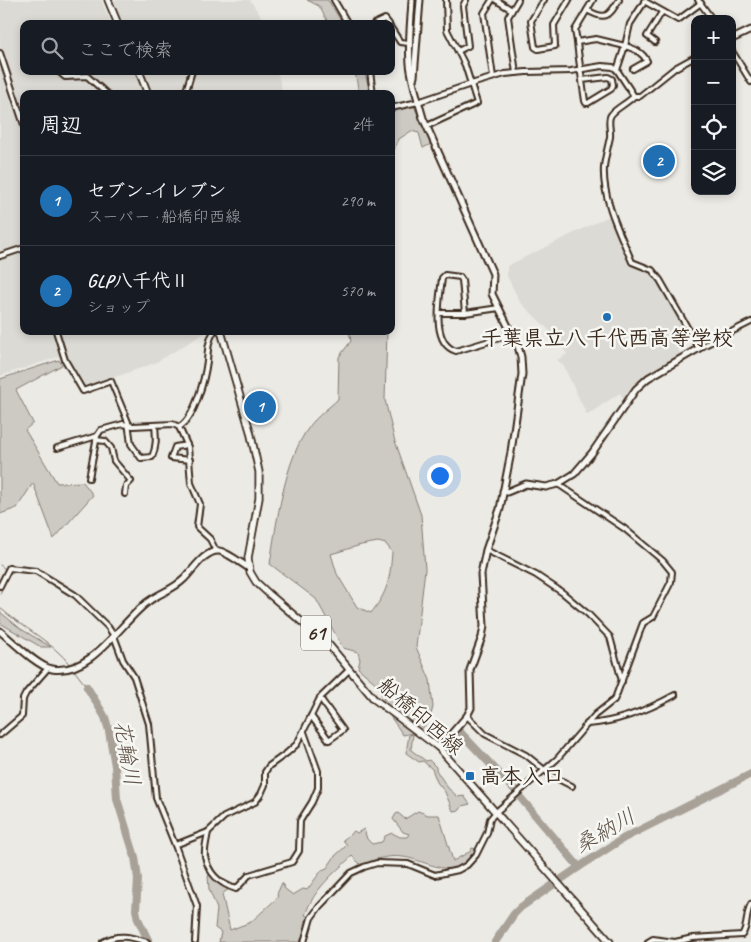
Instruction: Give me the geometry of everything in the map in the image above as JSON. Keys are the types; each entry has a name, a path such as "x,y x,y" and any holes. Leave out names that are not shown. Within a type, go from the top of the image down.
{"main road":[{"path":"108,0 116,20"},
{"path":"141,75 146,90"},
{"path":"222,335 250,430 259,472 259,498 248,558 249,568"},
{"name":"船橋印西線","path":"249,568 262,589 322,638 374,699 439,748 610,942"}],"street":[{"path":"334,0 346,20"},
{"path":"412,0 409,43 418,102 493,274 492,294 513,334 521,357 522,374 504,490 486,550 481,574 484,626 470,670 471,708 467,716 439,748"},
{"path":"414,82 420,0"},
{"path":"427,126 476,104 477,100 458,51 447,30 446,0"},
{"path":"458,51 468,46 462,6 466,0"},
{"path":"492,0 484,13 493,77"},
{"path":"496,0 512,10"},
{"path":"516,73 508,17 518,0"},
{"path":"544,0 532,21 535,47 538,49 555,46 554,25 569,0"},
{"path":"582,80 608,77 612,79 613,85 611,89 588,103 585,101 580,70 575,30 593,0"},
{"path":"588,10 596,15 608,16 619,0"},
{"path":"617,70 630,24 644,0 678,20 700,1 709,15"},
{"path":"656,42 647,36 662,12"},
{"path":"736,37 751,30"},
{"path":"395,34 400,42 409,43"},
{"path":"577,42 596,39 634,49 644,55 647,61 633,69"},
{"path":"0,53 20,114"},
{"path":"736,58 751,82"},
{"path":"634,96 640,96 675,68 691,60"},
{"path":"395,107 418,102 493,77 516,73 580,70 602,66 613,67 617,70 634,96"},
{"path":"63,75 65,77 87,76 102,90"},
{"path":"186,90 191,75"},
{"path":"371,75 372,90"},
{"path":"634,96 629,102 611,114 609,120 611,127 604,167 605,186 612,211 632,262 652,270 700,347"},
{"path":"0,256 20,249"},
{"path":"465,313 462,280 460,277 445,275 442,278 439,332 450,350 456,351 513,334"},
{"path":"439,313 465,313 499,308"},
{"path":"504,490 507,492 531,484 546,487 558,484 574,474 592,453 636,389 648,378 700,347 751,322"},
{"path":"57,335 66,360 83,392 111,381 129,425 131,444 141,458 152,457 156,443 155,425"},
{"path":"179,427 188,419 200,392 208,344 212,335"},
{"path":"89,478 96,438 101,430 123,424 133,426 168,423 179,427 187,445 191,483 200,504 198,527 210,539 216,551"},
{"path":"57,448 96,438 105,441 112,448 114,461 131,481 126,486 125,494"},
{"path":"187,445 175,447 171,458 190,460"},
{"path":"304,942 311,918 319,907 351,874 364,867 377,863 408,864 435,875 458,870 467,865 476,855 487,833 490,819 496,812 543,769 557,759 595,715 614,700 643,623 652,617 671,582 672,572 663,561 625,529 558,484"},
{"path":"486,550 536,574 589,615 610,637 622,681"},
{"path":"0,631 41,665 62,670 74,666 101,649 141,607 184,580 200,561 208,555 216,551 225,553 249,568"},
{"path":"0,586 9,568 36,571 75,595 108,627 114,636 123,660 134,677 149,724 156,798 196,906 195,942"},
{"path":"0,735 22,716 22,699 48,668"},
{"path":"175,845 208,832 224,817 255,802 262,794 265,785 265,772 269,766 296,744 304,732 320,698 349,670"},
{"path":"587,724 616,720 661,703 675,695"},
{"path":"311,716 329,740 343,730 320,698"},
{"path":"467,716 485,734 526,755 552,776 572,786"},
{"path":"208,832 205,855 211,872 230,887 236,889 250,875 292,862 299,851 300,821 318,788 318,771 304,732"},
{"path":"648,942 653,938 675,942 693,938 742,935 746,929 751,904"},
{"path":"103,942 116,936 146,942"}],"shaded area":[{"path":"0,0 101,0 110,20 20,20 20,75 137,75 142,90 20,90 20,335 201,335 155,363 84,388 67,354 0,376"},
{"path":"113,0 250,0 263,20 121,20"},
{"path":"307,0 328,0 340,20 327,20 319,6"},
{"path":"144,75 278,75 282,90 150,90"},
{"path":"356,75 365,75 370,90 358,90"},
{"path":"414,106 431,144 423,148 419,133 411,131 399,139 395,148 395,108"},
{"name":"千葉県立八千代西高等学校","path":"609,216 627,260 650,272 658,281 688,331 673,341 681,355 645,376 624,400 620,393 587,415 563,365 557,360 567,354 555,336 520,302 507,276 507,266"},
{"path":"350,335 387,335 385,400 394,438 421,515 425,569 416,647 430,680 433,707 429,722 418,732 403,735 390,716 378,685 358,668 360,660 358,652 343,648 316,599 270,564 283,492 294,455 301,439 313,422 338,399 339,357 351,341","holes":["378,542 386,544 392,552 389,578 385,592 371,613 357,607 337,574 331,554"]},
{"path":"59,360 62,365 16,390 33,423 25,430 57,483 83,482 93,495 54,539 33,483 17,508 0,514 0,379"},
{"path":"0,612 21,629 51,647 41,647 0,623"},
{"path":"413,734 411,750 426,761 429,760 436,767 448,788 458,797 464,796 470,804 462,806 460,810 453,811 432,769 423,761 419,762 406,753 409,735"},
{"path":"418,811 428,815 439,815 453,861 471,851 472,848 476,849 469,860 461,866 452,869 433,866 403,857 381,858 361,865 352,856 324,883 313,897 305,915 309,917 305,922 302,942 219,942 221,932 215,928 217,909 209,889 208,876 214,873 228,884 229,889 222,894 230,930 251,922 275,900 282,883 285,889 293,895 303,889 307,890 322,870 327,868 335,856 347,845 343,840 354,831 357,833 364,829 367,839 372,844 382,842 385,836 392,833 400,837 407,837 409,834 403,832 393,819 398,813 405,819"}],"waterway":[{"name":"花輪川","path":"0,565 9,572 0,594"},
{"name":"花輪川","path":"0,608 55,649 71,666"},
{"name":"花輪川","path":"73,669 87,687"},
{"name":"花輪川","path":"87,687 105,717 109,731 115,766 117,799 135,857 138,879 136,910 138,919 149,942"},
{"path":"460,732 514,789"},
{"name":"桑納川","path":"495,942 521,907 579,867 624,838 751,774"},
{"path":"519,796 579,867"}],"place":[{"name":"GLP八千代Ⅱ","path":"659,161"},
{"name":"千葉県立八千代西高等学校","path":"607,317"},
{"name":"セブン-イレブン","path":"260,407"},
{"name":"高本入口","path":"470,776"}]}
